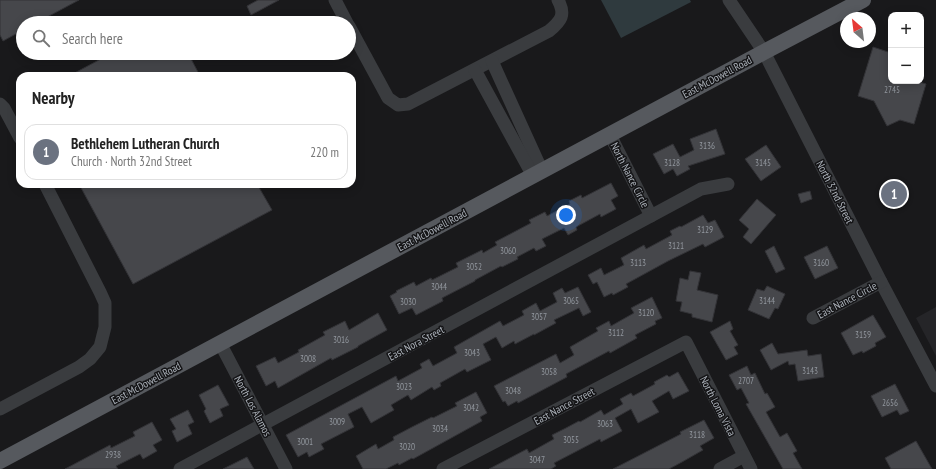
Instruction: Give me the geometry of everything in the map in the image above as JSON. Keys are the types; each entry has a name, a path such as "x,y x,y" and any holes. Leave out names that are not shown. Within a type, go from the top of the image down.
{"main road":[{"name":"East McDowell Road","path":"0,461 863,0"}],"street":[{"path":"335,0 343,16"},
{"path":"356,39 388,98 398,105 408,104 549,31 557,24 562,16 561,6 558,0"},
{"name":"North 32nd Street","path":"729,0 764,52 881,282 936,386"},
{"path":"492,61 537,174"},
{"path":"475,70 537,174"},
{"path":"0,104 4,108 16,130"},
{"name":"North Nance Circle","path":"610,135 651,216"},
{"name":"East Nora Street","path":"180,469 701,189 728,184"},
{"path":"0,409 90,359 100,347 106,327 105,302 46,188"},
{"name":"East Nance Circle","path":"813,318 881,282"},
{"name":"North Loma Vista","path":"686,342 751,469"},
{"name":"East Nance Street","path":"443,469 686,342"},
{"name":"North Los Alamos","path":"220,343 286,469"},
{"path":"720,469 744,456"}],"shaded area":[{"path":"601,0 690,0 691,2 621,38"},
{"path":"936,307 936,356 916,318"}],"building":[{"path":"0,0 79,0 49,16 16,16 16,34 3,41 0,35"},
{"path":"258,0 279,0 251,15 247,6"},
{"path":"873,48 888,52 888,84 926,84 914,124 900,120 887,126 874,101 858,96"},
{"path":"99,60 192,60 198,72 76,72"},
{"path":"716,129 725,154 688,166 690,169 677,176 673,169 664,174 653,154 673,144 680,157 694,150 690,139"},
{"path":"766,145 781,167 761,181 745,159"},
{"path":"611,183 618,196 611,200 616,209 601,217 600,214 576,227 577,230 568,235 564,228 542,239 546,246 536,251 534,248 517,257 518,259 502,267 501,266 442,298 443,301 416,315 412,308 399,314 390,296 397,292 396,291 414,282 416,286 431,278 432,280 458,267 456,263 482,250 483,253 497,245 495,242 531,223 529,220 545,212 547,216 570,204 569,201 581,195 582,198"},
{"path":"81,188 259,188 272,210 133,284"},
{"path":"810,191 812,199 801,203 798,194"},
{"path":"757,199 776,215 751,244 743,237 749,229 739,220"},
{"path":"703,215 708,223 715,220 724,237 705,247 703,244 668,261 626,284 628,287 613,295 612,293 604,297 597,282 593,284 588,275 601,268 604,275 624,265 621,258 644,245 646,249 672,235 670,231"},
{"path":"774,246 785,269 776,273 765,251"},
{"path":"827,246 838,268 815,279 804,257"},
{"path":"690,271 701,273 697,290 718,295 712,322 692,317 692,314 680,311 682,302 676,301 680,278 688,280"},
{"path":"767,286 785,294 778,309 775,308 769,319 748,310 757,289 764,291"},
{"path":"578,287 591,312 583,316 579,308 554,320 556,323 534,335 515,344 514,341 502,348 496,337 483,344 491,360 467,372 465,369 440,383 441,386 434,390 432,387 411,400 408,395 391,405 394,410 371,423 362,407 348,414 354,427 321,444 324,449 309,457 307,452 298,457 286,435 396,376 398,381 422,368 420,364 429,359 433,366 457,353 454,347 500,321 503,326 524,315 522,311 536,303 540,311 557,302 553,293 562,288 565,293"},
{"path":"652,297 662,318 655,321 656,324 635,335 637,338 566,374 567,377 518,403 517,401 508,406 505,401 503,402 494,386 556,354 560,363 574,355 570,347 598,331 596,328 609,321 611,326 634,313 631,308"},
{"path":"378,313 387,330 332,360 331,358 278,388 275,381 266,386 256,366 275,357 278,363 299,352 298,350 325,335 323,332 345,321 349,330"},
{"path":"873,315 886,337 875,343 876,346 863,353 862,351 853,355 841,333"},
{"path":"730,321 733,329 730,331 738,345 734,347 738,354 726,360 710,332"},
{"path":"772,343 778,354 807,350 808,356 821,354 824,377 798,381 795,364 789,365 788,361 771,370 760,350"},
{"path":"747,366 751,375 755,373 765,394 767,393 775,407 766,412 780,437 787,433 797,451 793,453 802,469 783,469 746,404 749,403 741,388 737,390 729,375"},
{"path":"678,372 689,391 673,399 669,391 652,401 659,412 638,423 631,409 615,418 622,431 601,442 600,439 554,463 556,466 551,469 489,469 527,449 529,453 554,439 552,435 601,410 604,415 623,404 620,399 631,393 633,396 655,384 654,382 667,375 669,377"},
{"path":"895,384 909,411 900,415 897,410 882,417 871,396"},
{"path":"218,385 229,405 220,409 223,416 210,423 204,411 206,409 199,395"},
{"path":"476,392 487,413 480,417 482,421 413,459 412,458 399,465 398,463 386,469 363,469 356,456 376,444 378,449 394,440 393,437 457,406 455,403"},
{"path":"188,410 194,422 188,425 192,434 177,442 172,431 176,429 170,419"},
{"path":"704,420 714,438 700,446 703,450 669,469 613,469 681,434 680,432"},
{"path":"152,422 162,440 153,445 157,451 143,459 140,454 116,466 118,469 65,469 110,445 111,448 135,436 133,432"},
{"path":"916,441 932,469 891,469 885,458"},
{"path":"247,457 254,469 223,469"}],"place":[{"name":"Bethlehem Lutheran Church","path":"894,194"}]}
